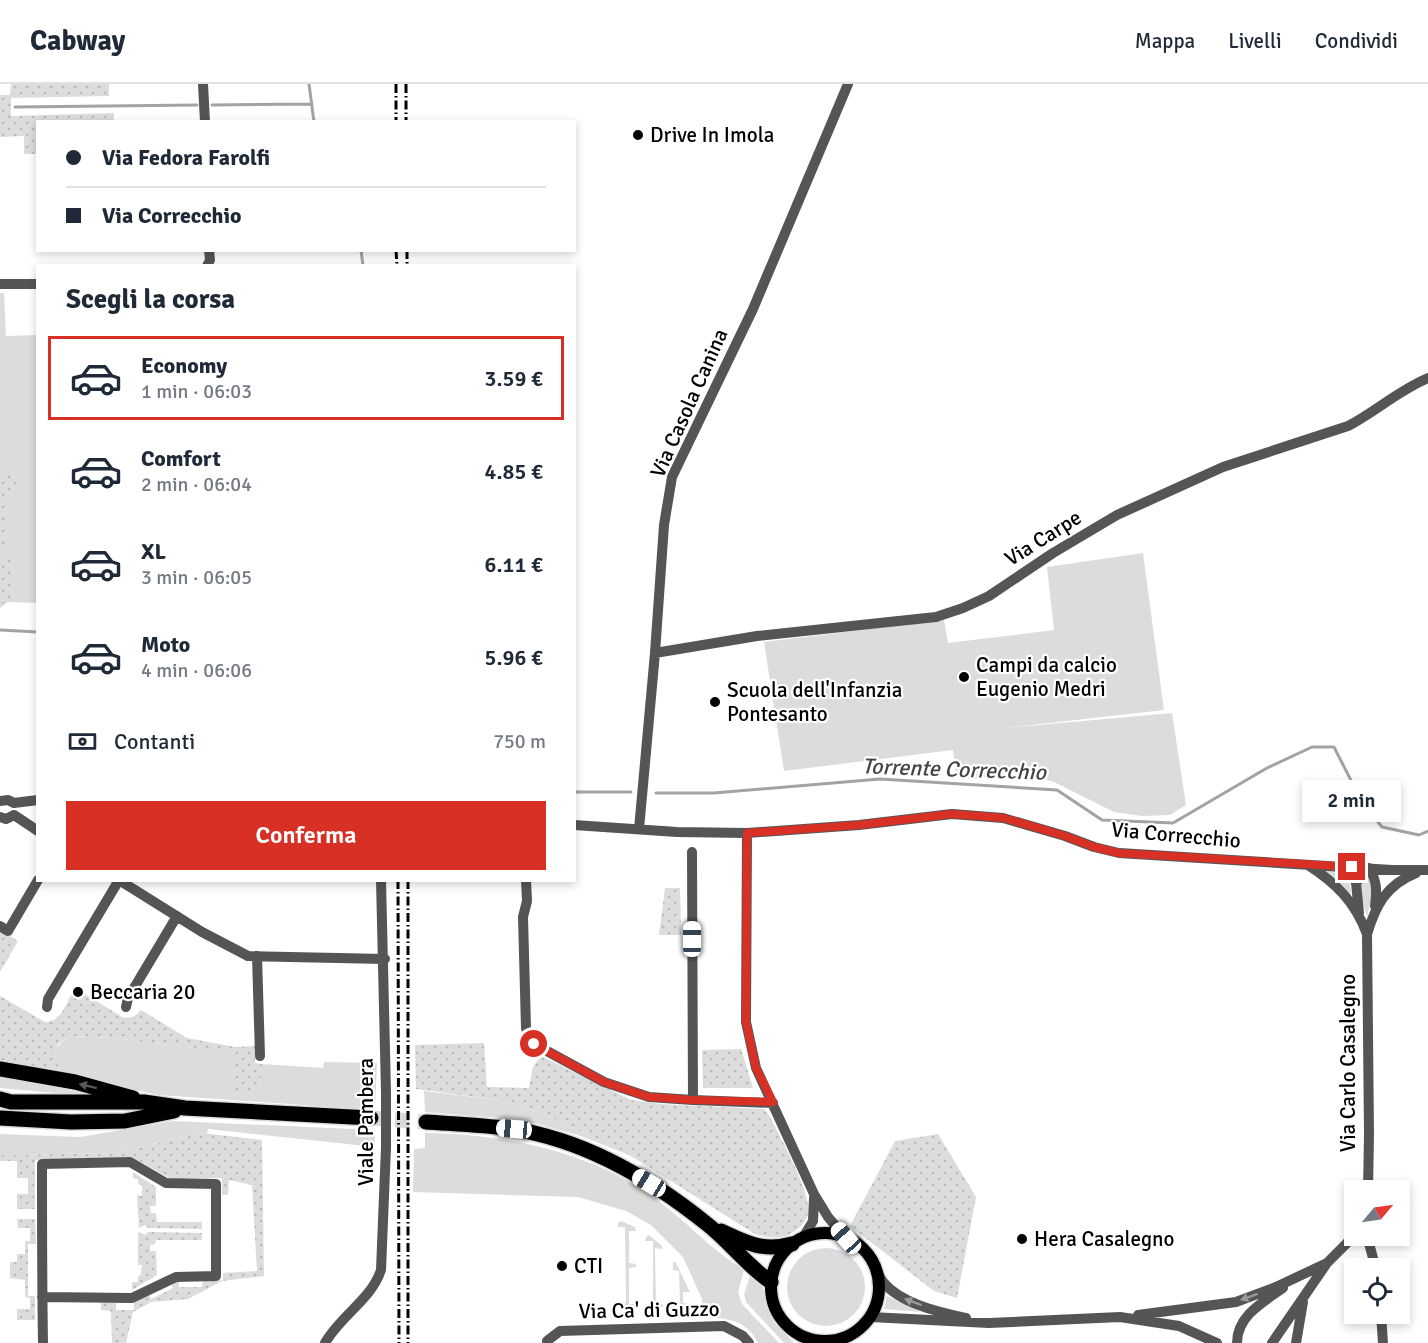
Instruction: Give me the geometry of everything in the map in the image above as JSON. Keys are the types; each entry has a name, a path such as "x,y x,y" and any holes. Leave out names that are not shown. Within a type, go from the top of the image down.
{"highway":[{"path":"0,1069 75,1083 144,1102 185,1108 371,1118"},
{"path":"0,1099 11,1102 85,1104 144,1102"},
{"path":"0,1128 68,1131 185,1108"},
{"path":"0,1118 71,1122 125,1121"},
{"path":"426,1122 514,1129 563,1142 608,1159 676,1201 710,1226 747,1263 771,1282"},
{"path":"710,1226 746,1243 767,1248 797,1241"}],"main road":[{"path":"824,1233 846,1238 869,1256 874,1266 879,1287 875,1308 870,1317 851,1335 825,1342 799,1339 774,1307 771,1282 774,1268 782,1255 797,1241 824,1233"}],"street":[{"path":"203,84 205,120"},
{"name":"Via Casola Canina","path":"639,829 656,653 664,525 672,477 753,309 848,84"},
{"path":"0,284 36,284"},
{"name":"Via Carpe","path":"656,653 757,636 936,617 963,608 989,596 1117,514 1223,467 1348,426 1367,416 1399,393 1428,378"},
{"path":"0,801 8,800 14,803 36,800"},
{"path":"14,803 14,815"},
{"name":"Via Correcchio","path":"576,825 747,833 859,825 952,814 1004,818 1119,853 1425,871"},
{"path":"0,817 6,819 14,815"},
{"path":"14,815 36,830"},
{"path":"747,833 746,1022 756,1068 814,1194 828,1217 846,1238"},
{"path":"692,852 693,1100"},
{"name":"Via Carlo Casalegno","path":"1306,864 1336,885 1360,915"},
{"name":"Via Carlo Casalegno","path":"1367,934 1360,915 1356,883 1369,868 1376,879 1377,891 1367,934 1368,1180"},
{"name":"Via Carlo Casalegno","path":"1374,909 1397,884 1407,877 1425,871"},
{"path":"0,926 8,931 37,882"},
{"path":"47,1007 48,999 118,882"},
{"path":"122,882 248,956 385,959"},
{"name":"Viale Pambera","path":"325,1343 341,1319 369,1294 381,1270 386,1146 385,959 381,882"},
{"path":"526,882 523,917 526,1028 528,1038 534,1044 604,1082 649,1097 773,1102"},
{"path":"126,1007 128,998 177,916"},
{"path":"257,956 260,1056"},
{"path":"42,1297 132,1298 176,1277 216,1276 216,1184 166,1183 129,1162 42,1164 42,1297 43,1343"},
{"path":"797,1241 813,1221 814,1194"},
{"path":"1272,1343 1304,1300 1327,1263 1344,1246"},
{"path":"869,1256 884,1282 902,1297 934,1310 989,1323"},
{"path":"870,1317 989,1323 1120,1317 1194,1309 1236,1302 1327,1263"},
{"path":"1237,1343 1237,1333 1244,1319 1304,1274"},
{"path":"1296,1343 1304,1300"},
{"path":"1120,1317 1179,1326 1217,1343"},
{"path":"1382,1324 1383,1343"},
{"name":"Via Ca' di Guzzo","path":"547,1341 560,1331 724,1326 744,1336 749,1343"}],"shaded area":[{"path":"11,84 109,84 109,96 11,98 11,116 114,113 114,120 36,120 36,154 24,154 24,136 0,137 0,95 10,95"},
{"path":"0,293 4,293 6,336 36,335 36,603 8,602 0,608"},
{"path":"0,461 3,461 2,475 20,476 20,492 6,492 5,544 0,544"},
{"name":"Campi da calcio Eugenio Medri","path":"1143,553 1164,710 1005,728 1172,713 1186,805 1170,815 1142,816 1114,812 1054,782 1018,772 972,779 956,776 953,750 784,771 764,642 944,620 948,643 1054,630 1047,567"},
{"path":"0,559 13,559 13,562 12,601 7,600 0,606"},
{"path":"1325,871 1354,873 1350,886 1352,900"},
{"path":"1368,877 1374,885 1367,917 1359,882"},
{"path":"665,888 680,888 681,935 659,935"},
{"path":"0,930 18,941 0,972"},
{"path":"83,993 122,1017 133,1017 141,1010 187,1038 235,1047 255,1046 255,1063 262,1064 260,1092 231,1091 235,1053 113,1038 69,1036 58,1044 55,1055 60,1074 0,1061 0,996 45,1022 58,1017 71,995 78,1000"},
{"path":"69,1036 113,1038 236,1053 232,1091 260,1091 262,1064 323,1068 324,1062 377,1063 375,1110 159,1095 60,1074 56,1053 59,1045"},
{"path":"484,1043 487,1087 529,1088 533,1067 541,1056 631,1100 660,1104 764,1109 800,1178 808,1204 805,1221 785,1236 771,1237 755,1234 631,1156 542,1113 499,1100 416,1089 415,1045"},
{"path":"741,1049 753,1088 703,1088 702,1050"},
{"path":"0,1075 100,1097 0,1088"},
{"path":"424,1091 499,1100 542,1113 631,1156 581,1136 524,1120 425,1112"},
{"path":"173,1121 375,1130 375,1147 208,1129 207,1134 202,1133 116,1153 0,1155 0,1134 80,1137"},
{"path":"202,1133 262,1140 264,1276 222,1281 188,1299 151,1302 133,1312 126,1343 112,1343 111,1311 101,1310 101,1303 116,1303 116,1310 134,1310 134,1302 149,1294 151,1299 173,1288 171,1283 179,1282 179,1287 202,1287 203,1281 223,1280 223,1273 257,1271 252,1185 229,1180 228,1195 222,1195 222,1178 169,1178 132,1157 35,1160 35,1209 17,1209 17,1194 28,1194 28,1178 17,1178 17,1161 0,1161 0,1155 116,1153"},
{"path":"425,1133 485,1137 545,1148 602,1168 629,1182 655,1198 721,1254 744,1270 738,1293 742,1304 779,1343 758,1343 743,1325 732,1321 709,1318 673,1318 676,1315 702,1315 702,1299 683,1257 651,1225 626,1211 578,1197 413,1192 414,1149 425,1148"},
{"path":"938,1134 976,1197 957,1298 934,1291 850,1226 895,1141"},
{"path":"133,1172 156,1187 156,1206 150,1206 151,1213 156,1213 157,1222 202,1222 202,1229 148,1228 145,1225 139,1228 137,1195 142,1196 142,1185 138,1184 138,1179 133,1178"},
{"path":"17,1219 35,1219 36,1244 28,1244 28,1296 35,1296 35,1320 17,1320 17,1309 30,1309 30,1298 25,1297 25,1280 10,1278 10,1262 17,1262 17,1254 25,1254 25,1241 30,1241 30,1228 18,1228"},
{"path":"621,1221 635,1227 636,1231 629,1231 629,1263 636,1264 636,1267 629,1268 629,1304 636,1304 636,1307 618,1307 618,1304 626,1303 625,1227 618,1227"},
{"path":"138,1232 145,1235 148,1232 202,1233 202,1240 156,1240 155,1244 150,1245 150,1251 156,1251 157,1275 132,1290 132,1282 138,1282 138,1276 141,1275 142,1265 138,1265"},
{"path":"649,1235 663,1249 655,1248 656,1303 663,1304 663,1307 645,1307 645,1304 653,1303 653,1241 645,1241"},
{"path":"818,1248 834,1248 848,1254 859,1265 865,1279 865,1295 859,1309 848,1320 834,1326 818,1326 804,1320 793,1309 787,1295 787,1279 793,1265 804,1254"},
{"path":"675,1261 690,1292 683,1292 683,1303 691,1304 691,1306 673,1307 673,1304 680,1303 679,1271 673,1270"},
{"path":"750,1276 762,1286 774,1322 794,1343 784,1343 746,1302 744,1294"},
{"path":"887,1296 920,1312 884,1309"}],"waterway":[{"path":"309,84 314,120"},
{"path":"212,105 312,104"},
{"path":"15,107 197,105"},
{"path":"361,252 363,264"},
{"name":"Torrente Correcchio","path":"0,630 36,632"},
{"name":"Torrente Correcchio","path":"656,793 714,793 880,779 1057,790 1102,820 1173,823 1267,768 1312,747 1334,747 1362,802 1382,827 1419,835 1428,831"},
{"name":"Torrente Correcchio","path":"576,792 631,792"}],"tunnel":[{"path":"372,1118 426,1122"}],"railway":[{"path":"396,84 396,120"},
{"path":"406,84 406,120"},
{"path":"396,252 397,264"},
{"path":"407,252 407,264"},
{"path":"398,882 399,1343"},
{"path":"408,882 408,1343"}],"place":[{"name":"Drive In Imola","path":"638,135"},
{"name":"Campi da calcio Eugenio Medri","path":"964,677"},
{"name":"Scuola dell'Infanzia Pontesanto","path":"715,702"},
{"name":"Beccaria 20","path":"78,992"},
{"name":"Hera Casalegno","path":"1022,1239"},
{"name":"CTI","path":"562,1266"}],"route":[{"path":"534,1044 604,1082 649,1097 773,1102 756,1068 746,1022 747,833 859,825 952,814 1004,818 1119,853 1352,867"}]}
